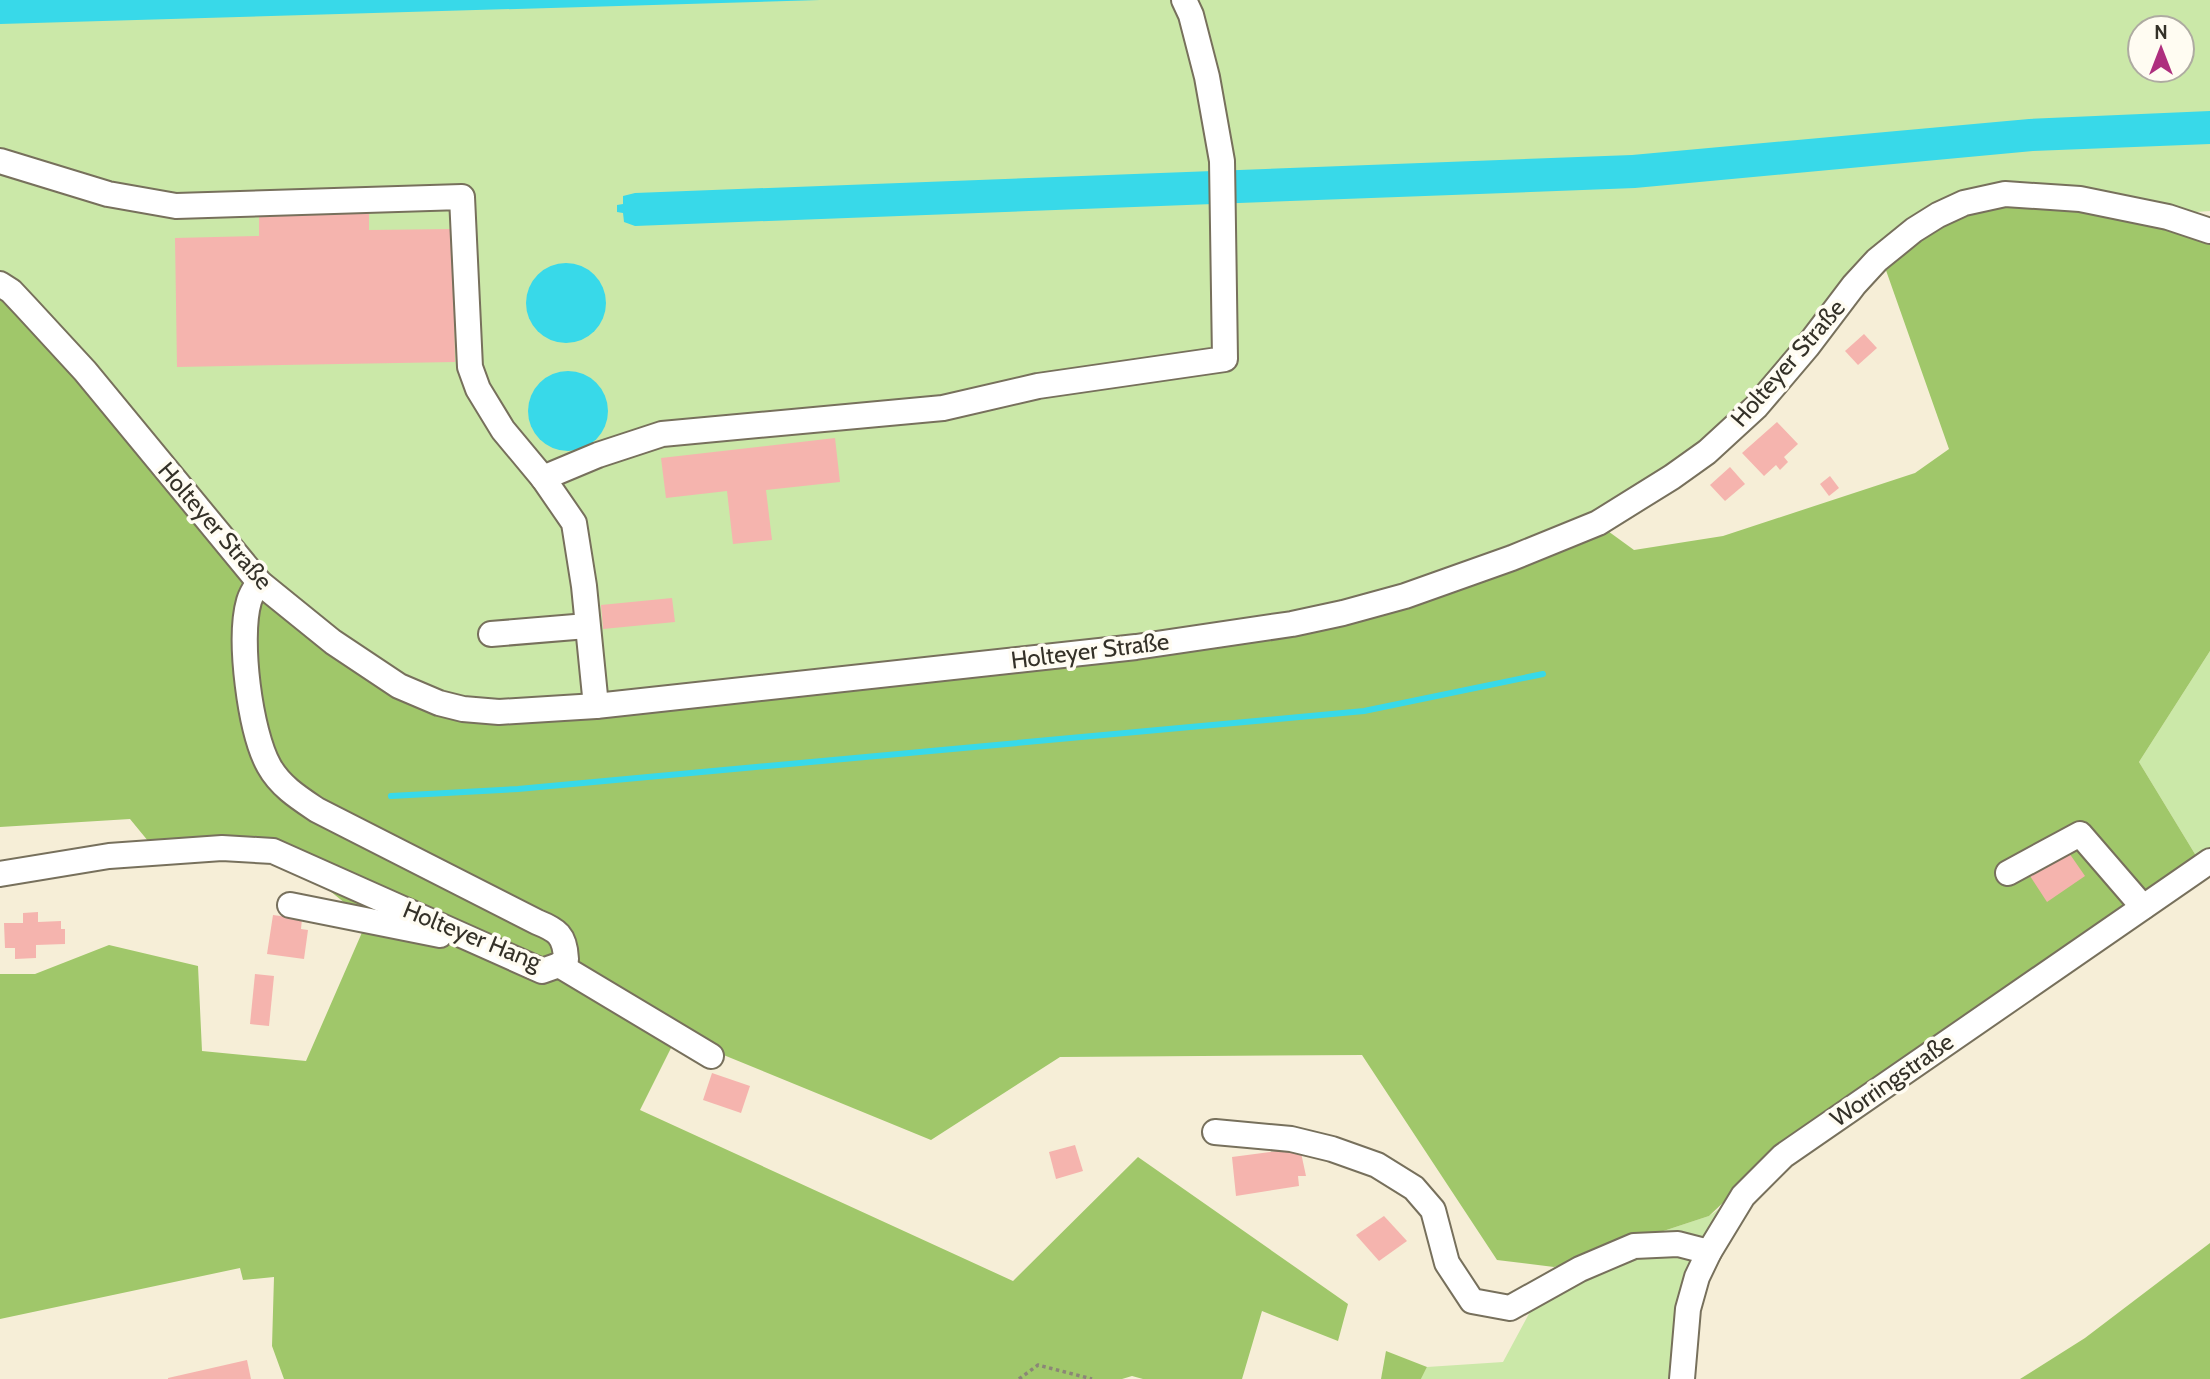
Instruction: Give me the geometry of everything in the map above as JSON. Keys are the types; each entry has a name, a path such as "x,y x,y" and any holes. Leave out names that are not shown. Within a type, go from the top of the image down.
{"street":[{"path":"543,478 598,455 662,435 943,408 1038,386 1225,359 1222,161 1206,77 1191,15 1184,0"},
{"path":"0,161 108,194 176,206 462,197 470,367 478,389 503,430 543,478 574,523 596,706"},
{"name":"Holteyer Straße","path":"0,284 11,291 85,371 258,582 333,642 399,686 439,703 463,709 499,712 596,706 1136,647 1292,624 1405,596 1512,558 1598,523 1672,477 1707,452 1756,407 1877,260 1914,230 1964,203 2005,194 2080,199 2168,217 2210,232"},
{"name":"Holteyer Hang","path":"0,874 109,856 222,848 273,851 542,971 559,965 566,959 566,944 555,929 317,810 294,795 270,768 262,752 248,683 244,624 249,599 258,582"},
{"path":"491,634 587,626"},
{"path":"2008,873 2080,834 2143,907"},
{"name":"Worringstraße","path":"1682,1379 1688,1309 1697,1277 1709,1252 1744,1196 1783,1156 2210,861"},
{"path":"290,905 483,944"},
{"path":"559,965 710,1056"},
{"path":"1215,1132 1292,1139 1332,1149 1377,1165 1414,1188 1433,1210 1447,1263 1472,1301 1510,1308 1580,1269 1634,1246 1678,1244 1709,1252"}],"path":[{"path":"1018,1379 1038,1365 1092,1379"}],"green space":[{"path":"0,0 2210,0 2210,211 2169,214 1937,213 1755,405 1642,492 1510,553 1296,616 611,698 464,702 401,679 291,605 0,273"},
{"path":"2007,196 2058,198 2110,206 2210,234 2210,651 2139,762 2198,859 1771,1157 1709,1216 1554,1267 1497,1260 1362,1055 1060,1057 931,1140 677,1036 640,1110 1013,1281 1138,1157 1348,1304 1338,1341 1262,1311 1242,1379 1143,1379 1132,1376 1122,1379 284,1379 272,1346 274,1277 243,1280 240,1268 0,1319 0,974 35,974 109,945 198,966 202,1051 306,1061 367,921 277,848 223,845 153,847 130,819 0,827 0,290 23,309 83,375 256,582 246,600 243,638 247,686 256,734 262,753 274,775 290,792 317,811 318,809 291,790 274,772 264,752 254,715 247,673 245,635 249,611 261,586 328,644 398,690 437,708 497,719 595,712 1037,664 1293,630 1407,601 1601,526 1634,550 1723,536 1915,473 1949,449 1882,259 1900,242 1941,215 1969,203"},
{"path":"2210,651 2210,850 2198,859 2139,762"},
{"path":"1740,1194 1695,1268 1683,1379 1421,1379 1427,1367 1503,1362 1554,1267 1709,1216"},
{"path":"2210,1243 2210,1379 2020,1379 2085,1338"},
{"path":"1386,1351 1427,1367 1421,1379 1381,1379"}],"water":[{"path":"0,0 820,0 0,24"},
{"path":"2210,111 2210,144 2033,151 1635,188 635,226 624,222 623,213 617,212 617,205 623,204 623,196 635,193 1632,155 2029,119"},
{"path":"566,263 581,266 594,275 603,288 606,303 603,318 594,331 581,340 566,343 551,340 538,331 529,318 526,303 529,288 538,275 551,266"},
{"path":"568,371 583,374 596,383 605,396 608,411 605,426 596,439 583,448 568,451 553,448 540,439 531,426 528,411 531,396 540,383 553,374"}],"building":[{"path":"369,213 369,230 453,229 455,362 177,367 175,238 259,236 259,215"},
{"path":"1864,334 1877,348 1858,365 1845,351"},
{"path":"1777,422 1798,444 1784,457 1788,462 1780,470 1776,465 1764,476 1742,453"},
{"path":"835,438 840,482 766,490 772,540 733,544 727,491 666,498 661,458"},
{"path":"1730,467 1745,484 1725,501 1710,485"},
{"path":"1830,476 1839,488 1829,496 1820,484"},
{"path":"672,598 675,622 603,629 601,605"},
{"path":"2067,850 2085,876 2047,902 2030,876"},
{"path":"38,912 38,922 61,921 61,929 65,929 65,944 36,945 36,958 15,959 15,948 5,948 4,923 23,923 23,913"},
{"path":"273,915 302,919 301,929 308,930 304,959 267,954"},
{"path":"255,974 274,976 269,1026 250,1024"},
{"path":"712,1073 750,1086 741,1113 703,1100"},
{"path":"1075,1145 1083,1171 1056,1179 1049,1152"},
{"path":"1300,1148 1306,1176 1298,1176 1299,1186 1236,1196 1232,1157"},
{"path":"1384,1216 1407,1241 1379,1261 1356,1235"},
{"path":"247,1360 251,1379 168,1379 168,1378"}],"waterway":[{"path":"391,796 518,789 1364,711 1543,674"}]}
